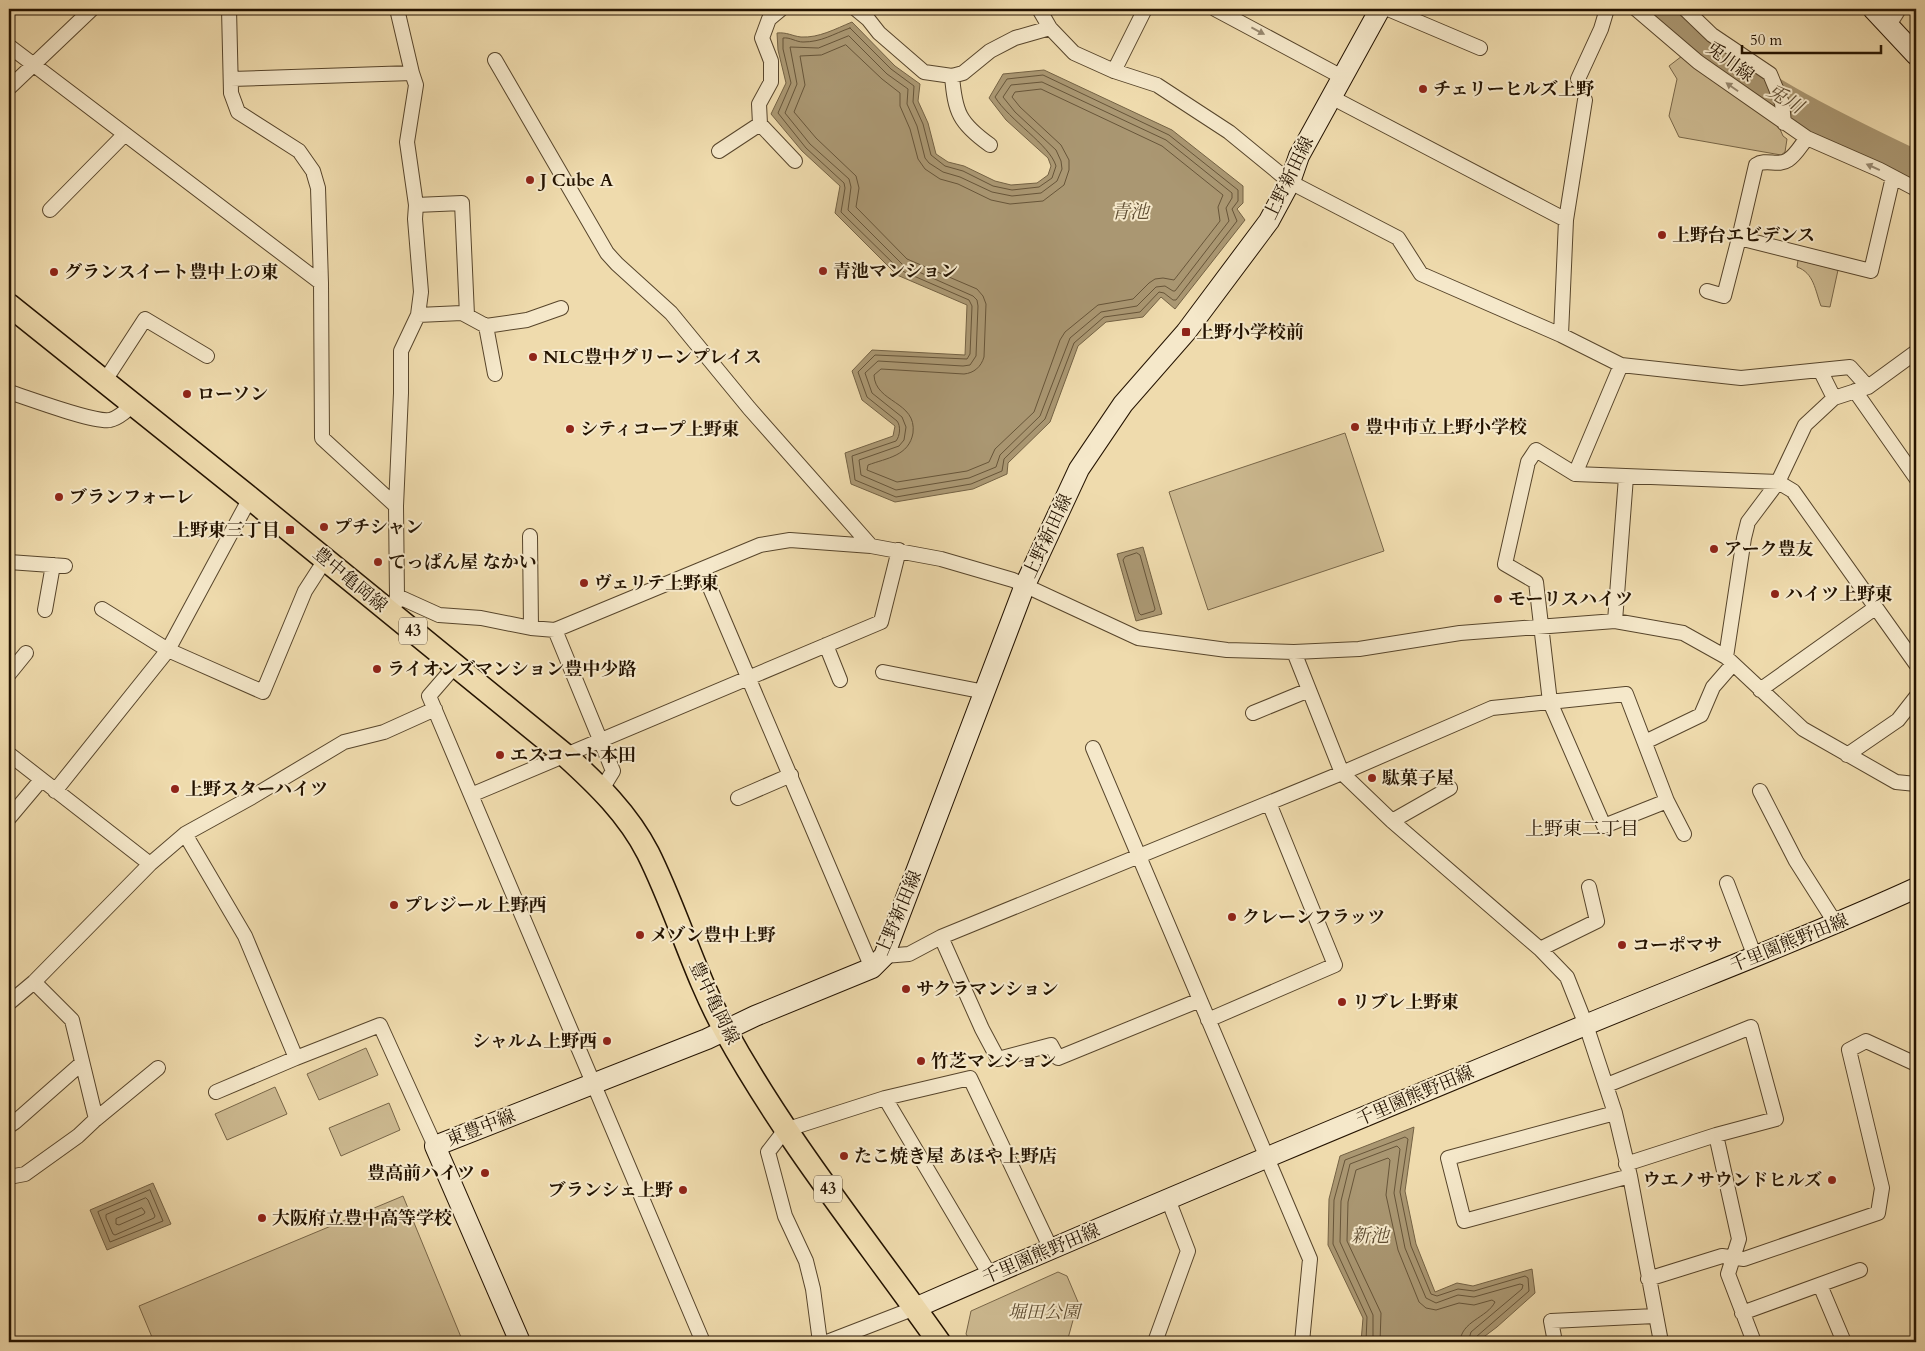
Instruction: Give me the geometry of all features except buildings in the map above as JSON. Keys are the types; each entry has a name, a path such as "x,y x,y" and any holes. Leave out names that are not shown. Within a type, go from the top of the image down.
{"main road":[{"name":"豊中亀岡線","path":"9,305 325,560 395,606 455,666 565,755 602,789 647,852 708,998 725,1031 785,1130 939,1342"}],"street":[{"path":"9,88 92,9"},
{"path":"229,9 231,93 238,112 299,151 313,171 318,188 322,438 396,506"},
{"path":"397,9 416,85 407,142 416,205 415,219 421,292 418,315 401,351 395,606 439,615 481,618 531,628 555,630 760,545 790,540 871,546 941,559 1025,585 1138,638 1228,650 1294,652 1359,649 1460,633 1615,621 1683,633 1730,661 1803,729 1896,782 1916,784"},
{"path":"782,9 769,19 762,38 771,61 771,82 759,104 760,124 795,162"},
{"path":"856,9 872,14 879,33 924,72 952,76 963,73 990,51 1015,38 1050,28"},
{"path":"1039,9 1050,28 1074,53 1114,71 1157,85 1229,132 1290,182 1398,238 1421,274 1561,335 1621,365 1741,378 1850,366 1868,387"},
{"path":"1114,71 1145,9"},
{"path":"1215,9 1342,77"},
{"name":"上野新田線","path":"725,1031 878,962 985,692 1025,585 1079,469 1123,404 1186,332 1269,221 1290,182 1298,156 1380,9"},
{"path":"1388,9 1480,48"},
{"path":"1578,79 1601,29 1607,9"},
{"name":"兎川線","path":"1636,9 1693,58 1807,138 1916,189"},
{"path":"1684,9 1704,29 1767,71 1773,78 1782,103 1784,123"},
{"path":"1873,9 1894,17 1916,55"},
{"path":"9,46 321,283"},
{"path":"495,60 607,253 671,313 749,408 871,546"},
{"path":"231,79 412,73"},
{"path":"952,76 954,101 961,119 976,135 990,145"},
{"path":"1331,97 1566,220"},
{"path":"1561,335 1566,220 1585,100"},
{"path":"719,151 760,124"},
{"path":"50,210 125,134"},
{"path":"1706,291 1724,296 1756,166 1764,162 1779,164 1787,161 1807,138"},
{"path":"1739,238 1871,271 1893,177"},
{"path":"416,205 462,203 467,316"},
{"path":"418,315 462,312 486,326 527,320 561,308"},
{"path":"104,382 145,319 207,356"},
{"path":"486,326 495,374"},
{"path":"1645,742 1701,715 1713,687 1730,661 1744,538 1748,522 1778,482 1804,425 1834,398 1868,387 1916,352"},
{"path":"1575,474 1621,365"},
{"path":"1820,370 1834,398"},
{"path":"1855,391 1916,478"},
{"path":"9,392 93,419 109,420 123,414 132,405"},
{"path":"1667,801 1604,826 1550,702 1536,582 1505,564 1528,462 1536,450 1575,474 1778,482 1793,491 1916,664"},
{"path":"1615,621 1626,477"},
{"path":"55,791 168,650 250,498"},
{"path":"530,536 531,628"},
{"path":"471,795 881,622 899,550"},
{"path":"102,609 168,650 263,692 304,591 325,560"},
{"path":"9,562 59,566 45,610"},
{"path":"702,569 791,775 878,962 909,954 941,938 1342,773 1492,708 1626,694 1667,801 1684,834"},
{"path":"1760,690 1875,608"},
{"path":"555,630 613,771 602,789"},
{"path":"826,645 840,680"},
{"path":"1294,652 1342,773 1392,821 1540,949 1567,977 1607,1084 1615,1113 1628,1170 1660,1342"},
{"path":"9,674 26,653"},
{"path":"455,666 429,696 703,1342"},
{"path":"883,672 985,692"},
{"path":"1253,713 1309,690"},
{"path":"1847,755 1898,720 1916,697"},
{"path":"9,1003 34,982 150,864 185,834 252,797 344,742 384,732 435,710"},
{"path":"1093,748 1310,1259 1302,1342"},
{"path":"9,754 150,864"},
{"path":"738,798 791,775"},
{"path":"9,818 41,780"},
{"path":"1392,821 1450,788"},
{"path":"1760,791 1796,861 1836,924"},
{"path":"1208,1020 1335,965 1269,803"},
{"path":"185,834 245,936 296,1058"},
{"path":"1728,883 1755,957"},
{"path":"1540,949 1598,921 1589,887"},
{"name":"千里園熊野田線","path":"915,1308 1267,1157 1836,924 1916,888"},
{"path":"941,938 982,1029 998,1059 1051,1044 1058,1058 1200,1000"},
{"path":"34,982 72,1020 96,1119"},
{"path":"216,1092 380,1025 435,1146"},
{"path":"1607,1084 1751,1027 1776,1119 1716,1135 1628,1170 1464,1221 1448,1158 1615,1113"},
{"name":"東豊中線","path":"520,1342 435,1146 725,1031"},
{"path":"1648,1279 1722,1256 1744,1259 1878,1212 1882,1188 1849,1050 1866,1041 1916,1064"},
{"path":"9,1126 16,1122 82,1063"},
{"path":"9,1177 25,1174 78,1136 158,1068"},
{"path":"820,1342 813,1289 806,1261 785,1216 768,1152 785,1130 885,1098 970,1078 1052,1249"},
{"path":"885,1098 990,1275"},
{"path":"1716,1135 1739,1239 1728,1274 1754,1342"},
{"path":"1155,1342 1188,1251 1168,1199"},
{"path":"1742,1313 1860,1270"},
{"path":"1820,1285 1844,1342"},
{"path":"827,1342 915,1308"},
{"path":"1556,1342 1551,1321 1655,1316"}],"green space":[{"path":"1682,56 1779,127 1783,136 1787,139 1785,152 1781,155 1679,137 1669,116 1677,79 1669,66"},
{"path":"1798,260 1838,270 1830,307 1821,306 1815,288 1807,273 1797,267"},
{"path":"1345,433 1384,551 1208,610 1169,492"},
{"path":"366,1048 378,1075 319,1100 307,1074"},
{"path":"275,1087 287,1114 227,1140 215,1114"},
{"path":"389,1103 400,1130 341,1156 329,1128"},
{"path":"403,1196 463,1342 154,1342 139,1306"},
{"name":"堀田公園","path":"1058,1272 1067,1276 1078,1302 1067,1342 971,1342 966,1334 971,1311"}],"water":[{"name":"青池","path":"852,22 895,66 920,84 918,101 928,123 936,154 948,162 964,166 995,181 1011,185 1037,183 1048,175 1051,166 1048,158 1006,120 989,98 1003,74 1044,70 1172,130 1243,186 1243,203 1237,209 1245,220 1175,309 1161,297 1143,317 1106,322 1078,346 1050,422 1008,463 1007,474 973,489 895,502 851,484 845,453 893,436 895,426 862,400 852,371 872,350 965,355 967,305 897,275 835,213 840,186 802,151 771,114 786,83 778,50 777,33 808,37"},
{"path":"1143,547 1162,614 1136,621 1117,554"},
{"name":"新池","path":"1414,1127 1405,1191 1416,1244 1435,1292 1457,1283 1473,1286 1532,1269 1535,1293 1477,1342 1361,1342 1363,1318 1328,1245 1329,1199 1340,1156"},
{"path":"153,1183 171,1224 107,1250 90,1210"}],"waterway":[{"name":"兎川","path":"1668,9 1692,35 1751,80 1817,119 1916,168"}],"place":[{"name":"チェリーヒルズ上野","path":"1423,89"},
{"name":"J Cube A","path":"530,180"},
{"name":"上野台エビデンス","path":"1662,235"},
{"name":"青池マンション","path":"823,271"},
{"name":"グランスイート豊中上の東","path":"54,272"},
{"name":"上野小学校前","path":"1186,332"},
{"name":"NLC豊中グリーンプレイス","path":"533,357"},
{"name":"ローソン","path":"187,394"},
{"name":"豊中市立上野小学校","path":"1355,427"},
{"name":"シティコープ上野東","path":"570,429"},
{"name":"ブランフォーレ","path":"59,497"},
{"name":"プチシャン","path":"324,527"},
{"name":"上野東三丁目","path":"290,530"},
{"name":"アーク豊友","path":"1714,549"},
{"name":"てっぱん屋 なかい","path":"378,562"},
{"name":"ヴェリテ上野東","path":"584,583"},
{"name":"ハイツ上野東","path":"1775,594"},
{"name":"モーリスハイツ","path":"1498,599"},
{"name":"ライオンズマンション豊中少路","path":"377,669"},
{"name":"エスコート本田","path":"500,755"},
{"name":"駄菓子屋","path":"1372,778"},
{"name":"上野スターハイツ","path":"175,789"},
{"name":"プレジール上野西","path":"394,905"},
{"name":"クレーンフラッツ","path":"1232,917"},
{"name":"メゾン豊中上野","path":"640,935"},
{"name":"コーポマサ","path":"1622,945"},
{"name":"サクラマンション","path":"906,989"},
{"name":"リブレ上野東","path":"1342,1002"},
{"name":"シャルム上野西","path":"607,1041"},
{"name":"竹芝マンション","path":"921,1061"},
{"name":"たこ焼き屋 あほや上野店","path":"844,1156"},
{"name":"豊高前ハイツ","path":"485,1173"},
{"name":"ウエノサウンドヒルズ","path":"1832,1180"},
{"name":"ブランシェ上野","path":"683,1190"},
{"name":"大阪府立豊中高等学校","path":"262,1218"}],"district":[{"name":"上野東二丁目","path":"1582,829"}]}
